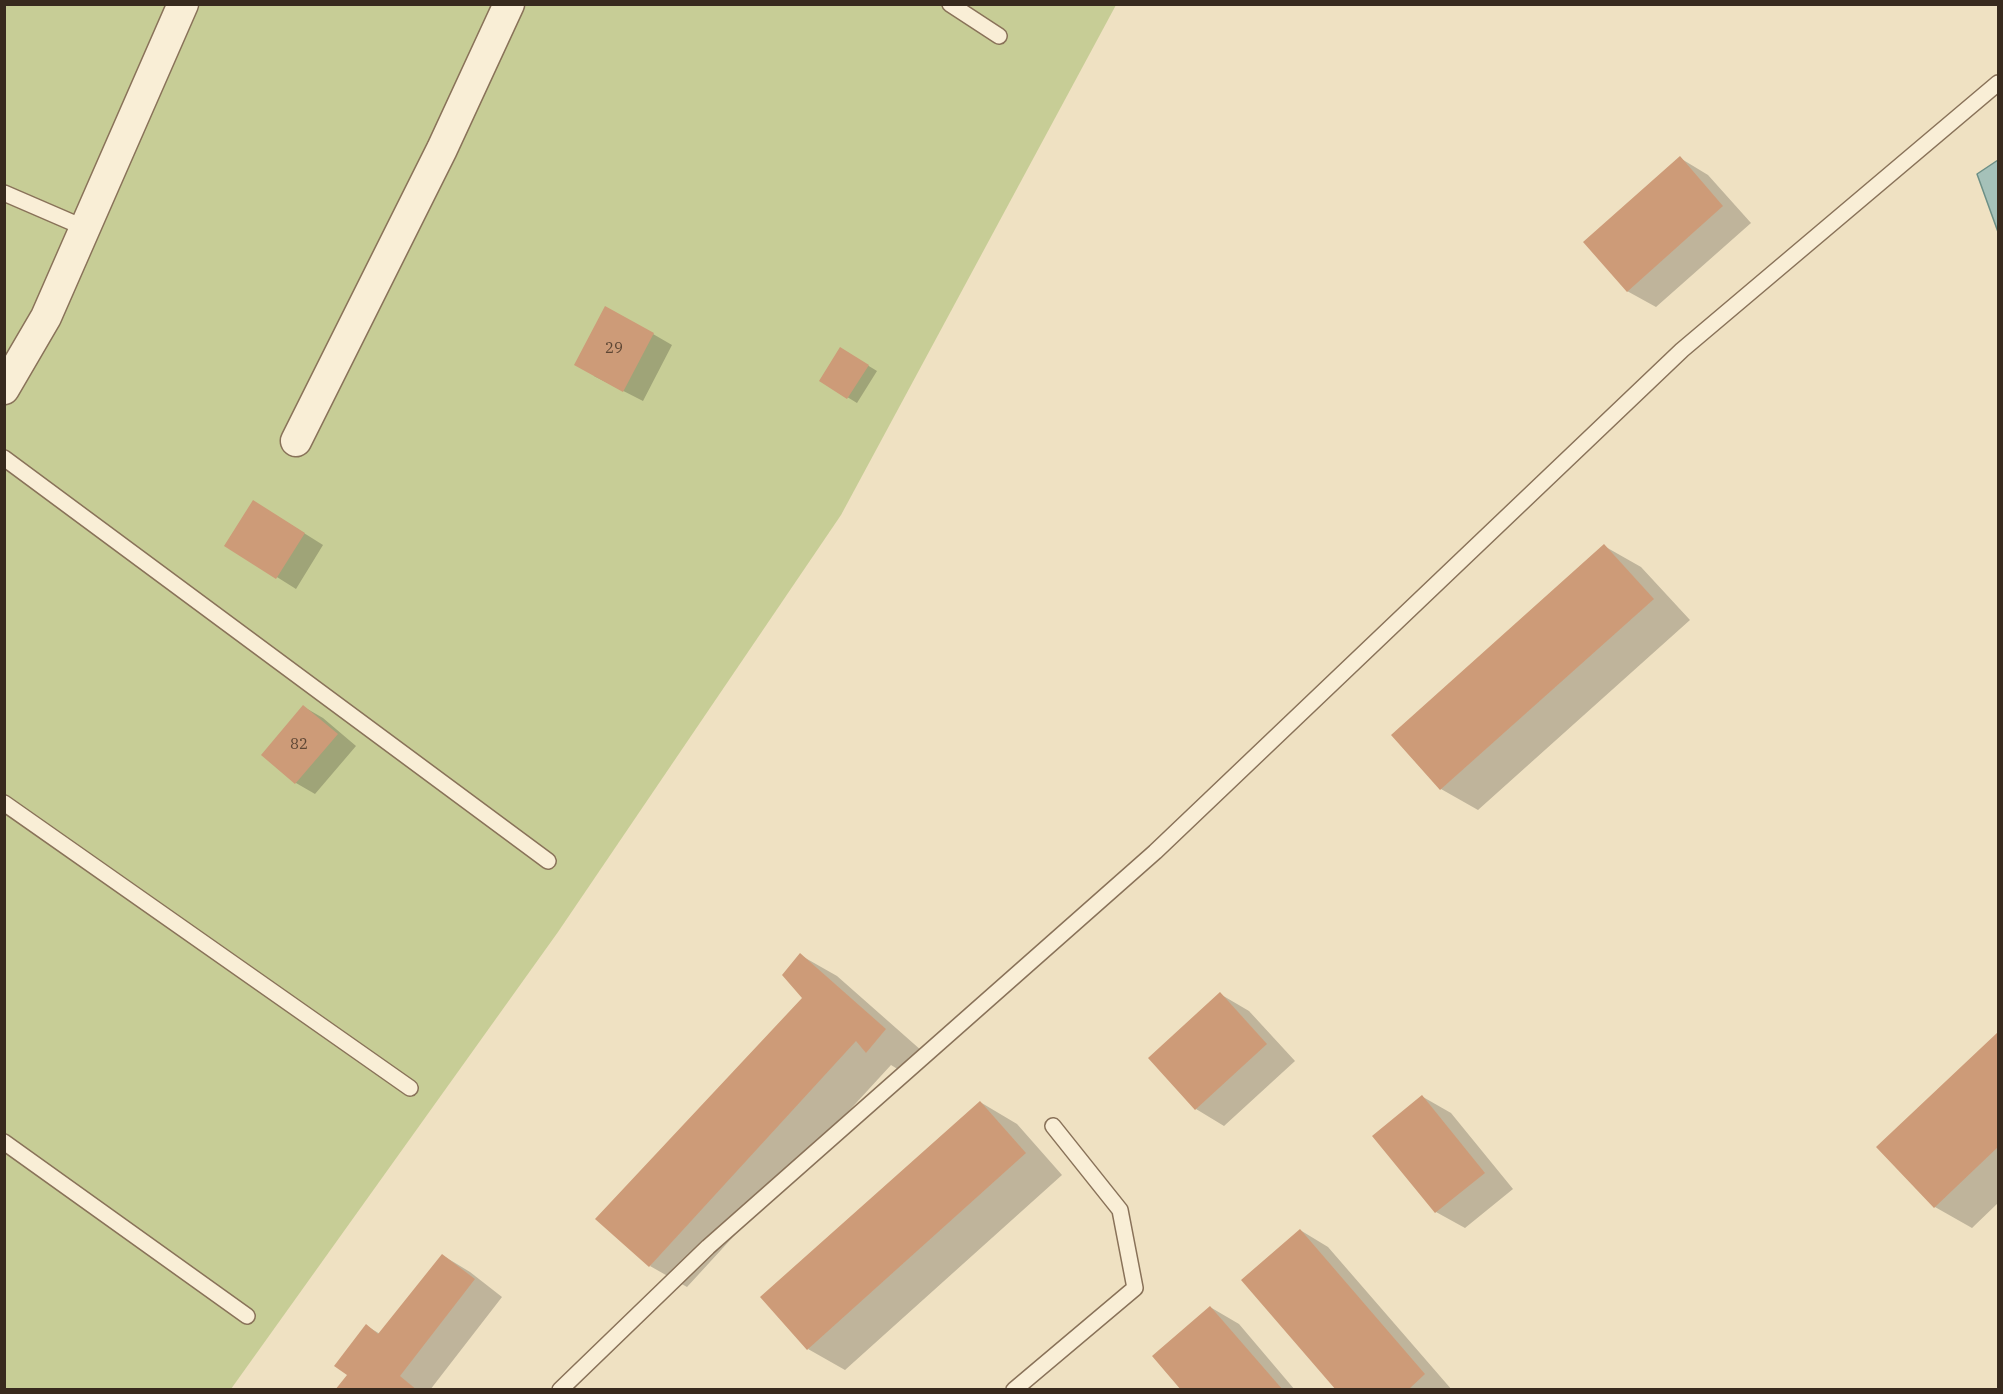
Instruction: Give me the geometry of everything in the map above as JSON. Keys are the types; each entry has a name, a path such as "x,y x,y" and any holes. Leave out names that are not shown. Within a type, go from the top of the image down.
{"street":[{"path":"4,389 45,317 183,4"},
{"path":"296,441 436,159 508,4"}],"lane":[{"path":"950,4 999,36"},
{"path":"560,1389 708,1247 1155,852 1682,350 1998,83"},
{"path":"4,193 85,228"},
{"path":"4,458 548,861"},
{"path":"4,803 410,1088"},
{"path":"1014,1389 1135,1288 1120,1210 1053,1126"},
{"path":"4,1142 247,1316"}],"green space":[{"path":"5,5 1116,5 841,515 558,932 231,1389 5,1390"}],"water":[{"path":"1998,160 1998,232 1977,174"}],"building":[{"path":"1680,156 1723,206 1627,292 1583,242"},
{"path":"605,306 654,333 623,392 574,365"},
{"path":"840,347 869,365 847,399 819,381"},
{"path":"253,500 305,533 276,579 224,546"},
{"path":"1604,544 1654,599 1440,790 1391,735"},
{"path":"303,705 338,734 295,784 261,755"},
{"path":"800,953 886,1029 866,1053 856,1041 649,1267 595,1219 802,998 782,975"},
{"path":"1220,992 1267,1044 1195,1110 1148,1058"},
{"path":"1998,1032 1998,1147 1934,1208 1876,1147"},
{"path":"1422,1095 1485,1173 1435,1213 1372,1136"},
{"path":"980,1101 1026,1153 807,1350 760,1297"},
{"path":"1300,1229 1425,1374 1408,1390 1336,1390 1241,1280"},
{"path":"442,1254 475,1279 400,1376 417,1390 335,1390 347,1375 334,1366 366,1324 378,1334"},
{"path":"1210,1306 1283,1390 1181,1390 1152,1356"}]}
